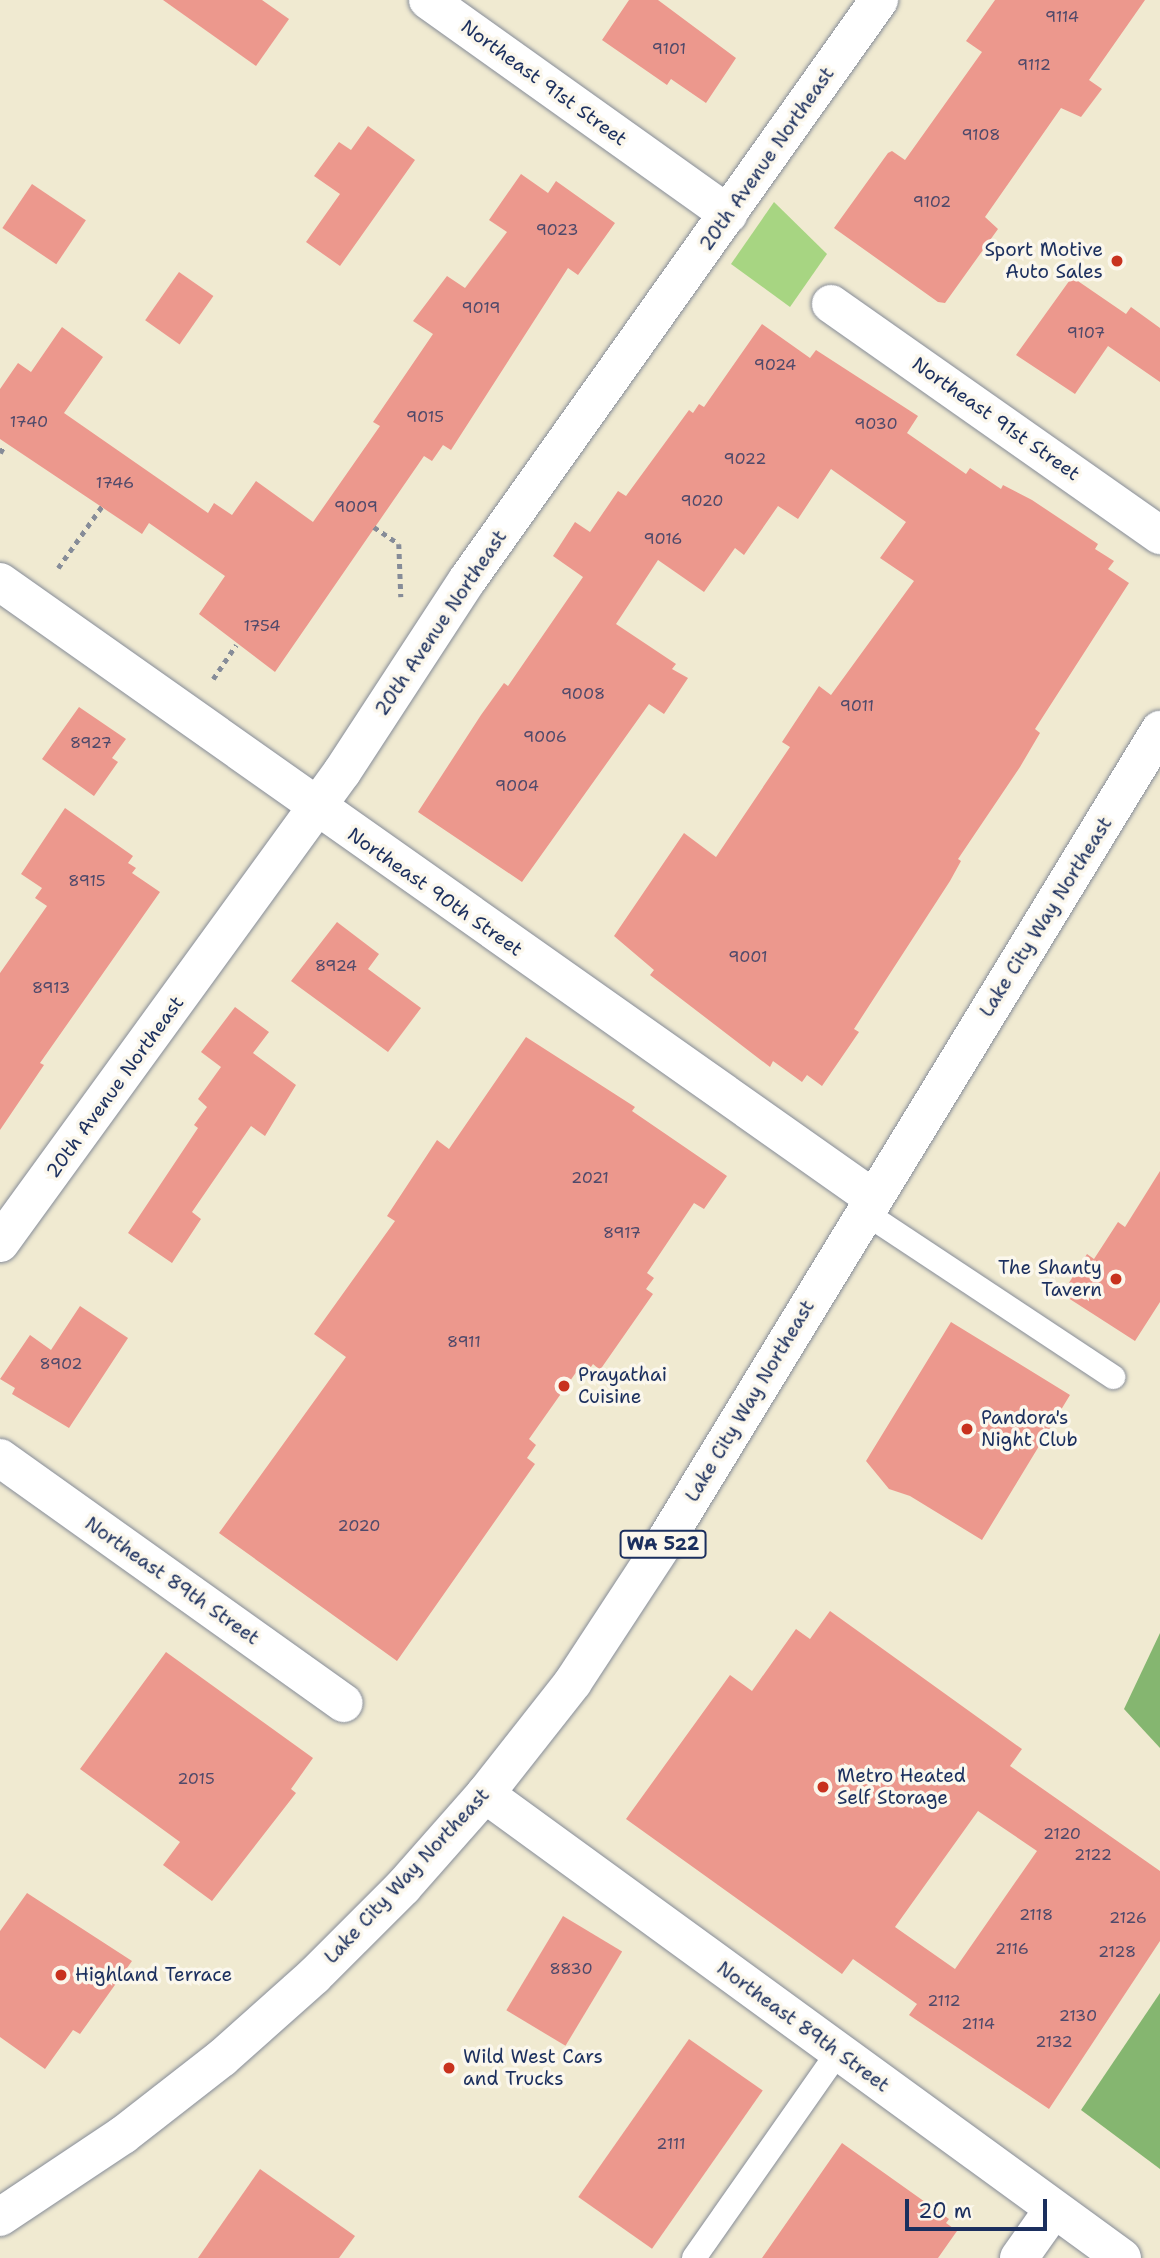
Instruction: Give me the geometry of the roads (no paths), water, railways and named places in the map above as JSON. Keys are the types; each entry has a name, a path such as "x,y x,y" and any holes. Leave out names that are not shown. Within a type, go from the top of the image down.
{"street":[{"name":"Northeast 91st Street","path":"428,0 727,214"},
{"name":"20th Avenue Northeast","path":"0,1243 316,807 468,579 879,0"},
{"name":"Northeast 91st Street","path":"831,304 1160,535"},
{"name":"Northeast 90th Street","path":"0,582 869,1205"},
{"name":"Lake City Way Northeast","path":"0,2217 123,2135 222,2058 383,1908 485,1794 573,1682 652,1562 1160,730"},
{"name":"Northeast 89th Street","path":"0,1458 344,1703"},
{"name":"Northeast 89th Street","path":"485,1794 1122,2258"},
{"path":"1018,2258 1053,2210"}],"lane":[{"name":"Northeast 90th Street","path":"869,1205 1113,1377"},
{"path":"694,2258 838,2053"}],"place":[{"name":"Sport Motive Auto Sales","path":"1117,261"},
{"name":"The Shanty Tavern","path":"1116,1279"},
{"name":"Prayathai Cuisine","path":"564,1386"},
{"name":"Pandora's Night Club","path":"967,1429"},
{"name":"Metro Heated Self Storage","path":"823,1787"},
{"name":"Highland Terrace","path":"61,1975"},
{"name":"Wild West Cars and Trucks","path":"449,2068"}]}
